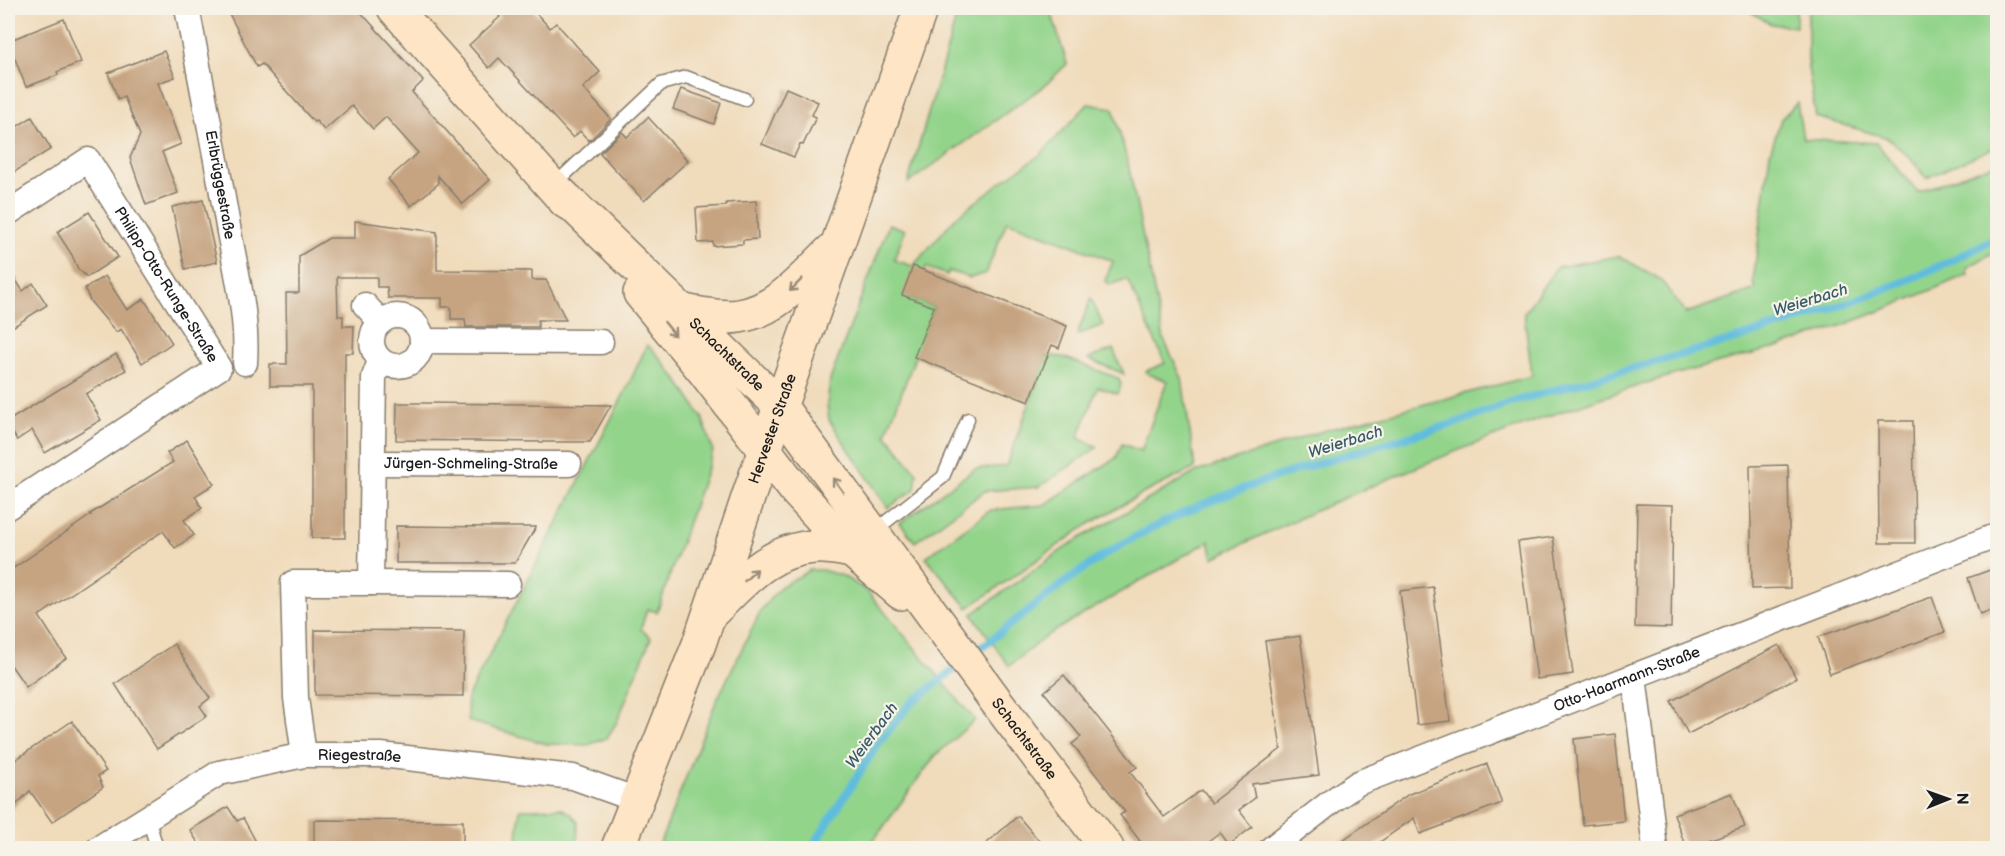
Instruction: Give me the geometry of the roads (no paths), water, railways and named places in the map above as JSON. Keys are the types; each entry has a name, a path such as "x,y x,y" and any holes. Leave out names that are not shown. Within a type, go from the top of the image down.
{"street":[{"name":"Erlbrüggestraße","path":"187,8 243,314 245,363"},
{"name":"Schachtstraße","path":"394,8 553,186 704,371 796,492 862,542 948,636 1107,849"},
{"name":"Hervester Straße","path":"618,849 679,698 709,616 780,406 921,8"},
{"name":"Philipp-Otto-Runge-Straße","path":"8,213 88,160 219,368 8,507"},
{"name":"Schachtstraße","path":"553,186 780,406 862,542"},
{"path":"684,311 737,317 758,312 788,293 837,244"},
{"name":"Jürgen-Schmeling-Straße","path":"370,583 374,377 380,361 373,349 373,314 407,318 418,328 422,341"},
{"path":"380,361 393,367 407,364 418,355 422,341 601,342"},
{"name":"Jürgen-Schmeling-Straße","path":"373,463 569,464"},
{"name":"Otto-Haarmann-Straße","path":"1272,849 1358,783 1998,535"},
{"path":"709,616 760,566 777,556 793,549 862,542"},
{"path":"304,755 296,698 293,583 508,584"},
{"path":"1634,676 1655,849"},
{"name":"Riegestraße","path":"99,849 219,773 304,755 381,755 573,777 637,800"}],"lane":[{"path":"553,186 661,84 686,77 745,99"},
{"path":"862,542 943,477 968,419"},
{"path":"148,818 157,849"}],"waterway":[{"name":"Weierbach","path":"972,655 1092,563 1135,537 1210,502 1288,473 1446,426 1516,401 1715,345 1827,310 1910,279 1998,237"},
{"name":"Weierbach","path":"812,848 877,745 910,704 960,665"}]}
